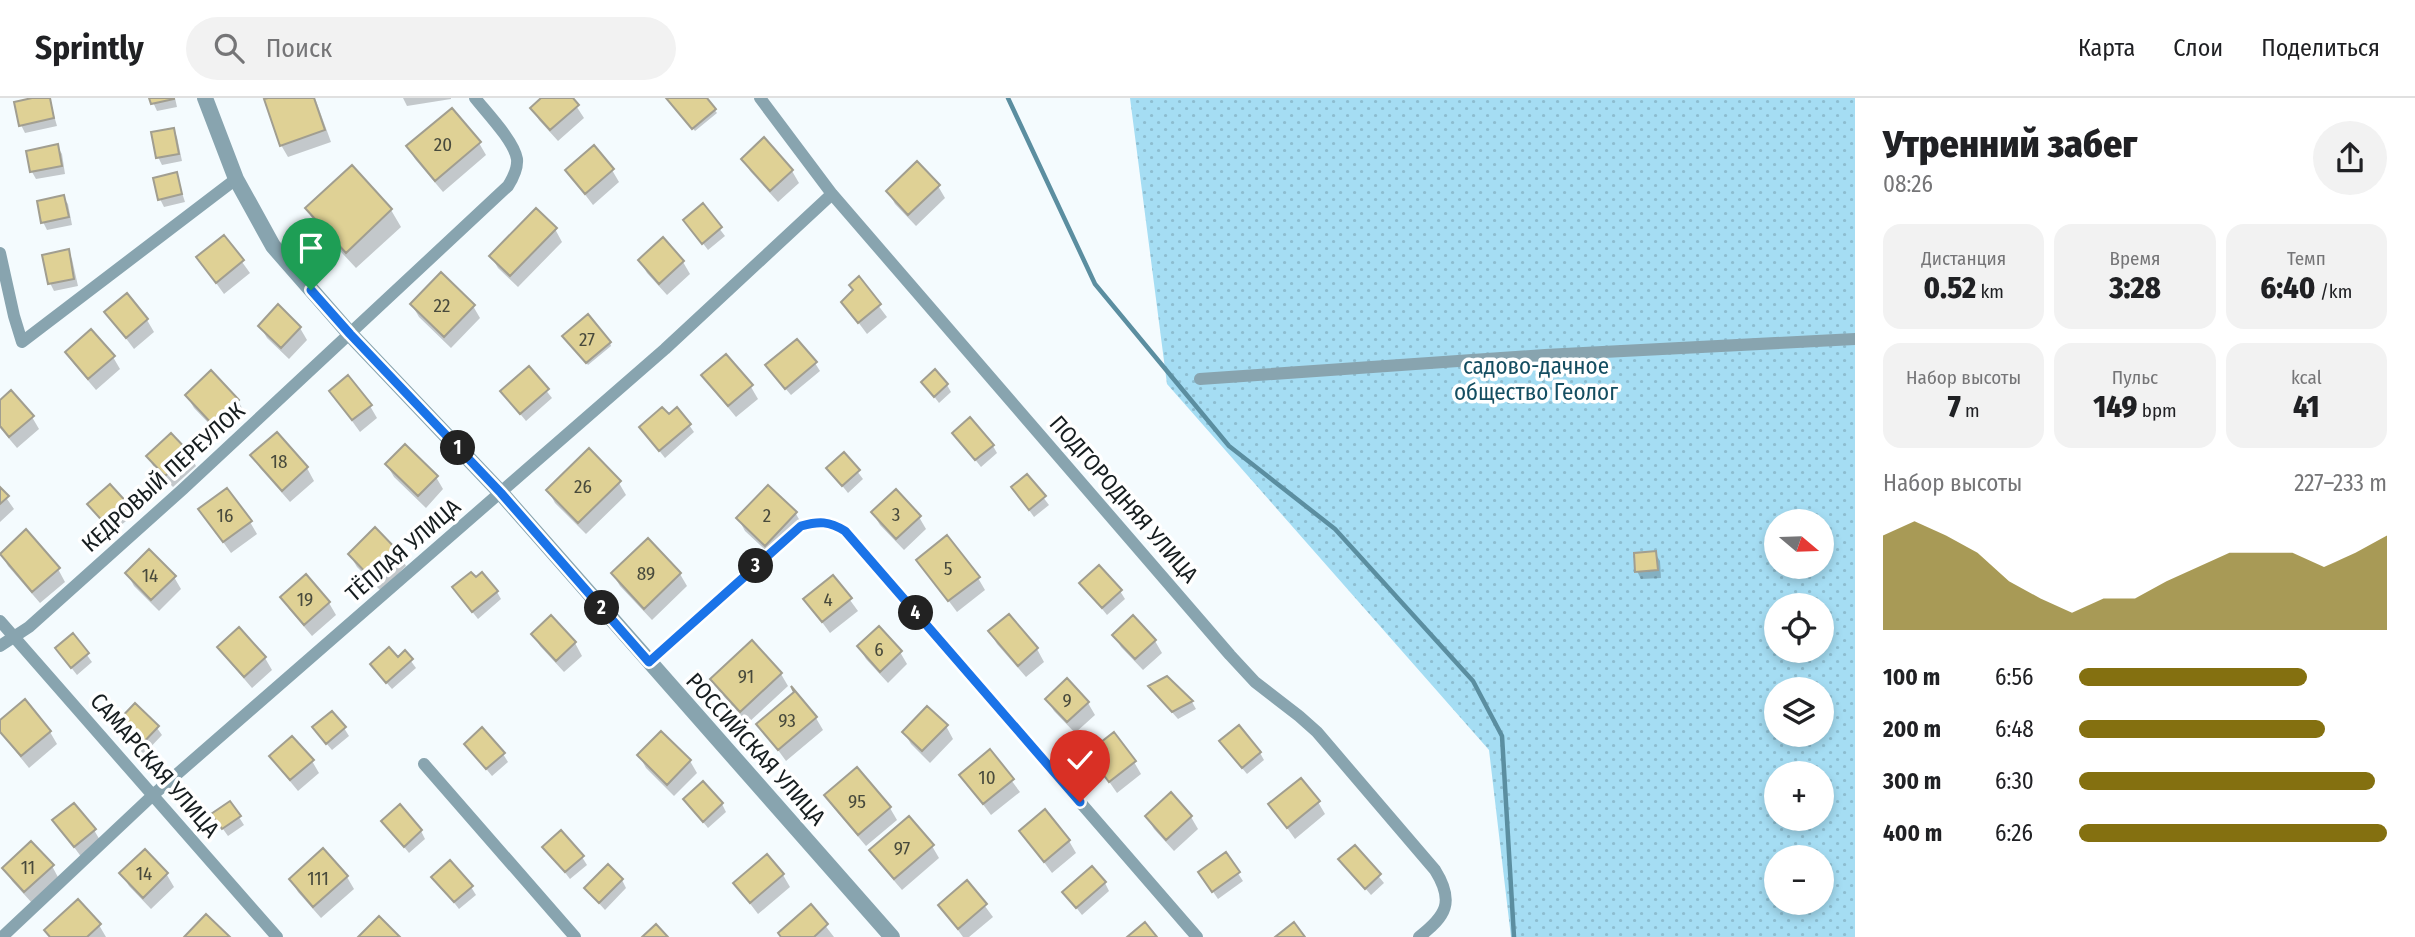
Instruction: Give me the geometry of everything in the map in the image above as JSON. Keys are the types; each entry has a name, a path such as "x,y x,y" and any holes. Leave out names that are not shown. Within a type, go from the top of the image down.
{"street":[{"name":"РОССИЙСКАЯ УЛИЦА","path":"205,98 236,179 273,246 350,334 501,493 892,937"},
{"name":"КЕДРОВЫЙ ПЕРЕУЛОК","path":"0,646 29,627 183,489 508,186 515,174 517,159 510,144 475,98"},
{"name":"ПОДГОРОДНЯЯ УЛИЦА","path":"760,98 832,194 1230,656 1255,682 1317,732 1435,870 1444,884 1446,897 1442,916 1419,937"},
{"path":"0,253 13,316 22,342 236,179"},
{"name":"ТЁПЛАЯ УЛИЦА","path":"10,935 153,795 665,349 832,194"},
{"path":"1200,379 1545,355 1855,339"},
{"path":"649,662 801,526 824,521 835,524 845,531 1197,937"},
{"name":"САМАРСКАЯ УЛИЦА","path":"0,621 277,937"},
{"path":"424,764 575,937"}],"green space":[{"name":"садово-дачное общество Геолог","path":"1130,98 1855,98 1855,937 1511,937 1489,750 1167,384"}],"building":[{"path":"50,98 54,118 19,126 14,102"},
{"path":"149,98 174,98 174,99 151,104"},
{"path":"314,98 325,130 280,146 264,99"},
{"path":"541,98 573,98 579,105 550,130 530,108"},
{"path":"666,98 707,98 716,109 692,129"},
{"path":"452,108 481,142 435,181 406,146"},
{"path":"174,128 179,154 156,158 151,132"},
{"path":"764,137 793,170 770,191 741,159"},
{"path":"58,144 62,166 30,172 26,151"},
{"path":"594,145 614,169 585,194 565,170"},
{"path":"917,161 940,185 908,215 886,191"},
{"path":"352,165 392,209 346,253 305,208"},
{"path":"177,172 182,194 158,200 153,178"},
{"path":"64,195 69,217 41,223 37,201"},
{"path":"703,203 722,227 702,244 683,220"},
{"path":"536,208 557,228 510,276 489,256"},
{"path":"224,235 244,260 216,283 196,257"},
{"path":"663,237 684,261 659,284 638,260"},
{"path":"69,249 74,279 48,284 42,255"},
{"path":"441,272 475,305 444,337 410,304"},
{"path":"859,276 881,304 858,323 841,302 853,290 849,285"},
{"path":"127,293 148,319 126,338 104,312"},
{"path":"278,304 301,327 281,348 258,326"},
{"path":"588,314 611,342 586,363 562,336"},
{"path":"91,329 115,356 88,379 65,352"},
{"path":"797,339 817,362 785,389 765,365"},
{"path":"726,354 753,385 728,406 701,375"},
{"path":"529,366 549,389 520,414 500,391"},
{"path":"935,369 948,384 934,397 921,382"},
{"path":"211,370 239,400 213,425 185,395"},
{"path":"348,375 372,405 352,420 329,391"},
{"path":"11,390 34,416 9,437 0,426 0,400"},
{"path":"662,407 669,414 677,407 691,424 659,451 639,427"},
{"path":"970,417 994,445 975,460 952,433"},
{"path":"277,432 308,467 282,491 250,455"},
{"path":"171,433 190,453 165,476 146,456"},
{"path":"405,444 438,476 418,496 385,464"},
{"path":"589,448 621,481 578,523 546,490"},
{"path":"844,452 860,470 842,486 826,468"},
{"path":"1027,474 1046,496 1029,510 1011,487"},
{"path":"110,484 130,506 107,526 87,504"},
{"path":"768,485 797,512 765,546 736,518"},
{"path":"0,487 9,496 0,504"},
{"path":"227,488 252,521 223,542 198,509"},
{"path":"896,489 921,516 896,539 871,512"},
{"path":"375,527 400,553 373,580 348,554"},
{"path":"26,529 60,568 32,592 0,554"},
{"path":"947,535 980,577 948,601 916,560"},
{"path":"648,538 681,573 644,609 611,573"},
{"path":"149,549 176,576 151,600 125,573"},
{"path":"1656,551 1658,570 1635,572 1634,553"},
{"path":"1099,565 1122,590 1102,608 1079,583"},
{"path":"471,572 476,577 482,572 498,591 472,612 452,587"},
{"path":"306,574 330,602 304,625 280,597"},
{"path":"833,575 852,598 822,622 803,599"},
{"path":"1009,614 1038,648 1018,666 988,631"},
{"path":"551,615 576,642 556,661 531,634"},
{"path":"1133,615 1156,640 1135,659 1112,635"},
{"path":"879,626 902,651 880,672 857,646"},
{"path":"239,627 266,657 244,677 217,647"},
{"path":"73,633 89,653 71,668 55,648"},
{"path":"752,640 782,673 740,712 710,679"},
{"path":"389,647 398,657 405,650 413,659 386,683 370,664"},
{"path":"1167,676 1193,701 1172,712 1148,686"},
{"path":"1067,678 1089,702 1067,722 1045,699"},
{"path":"791,686 817,717 778,750 756,724 794,692"},
{"path":"25,699 51,731 21,756 0,732 0,720"},
{"path":"135,703 159,726 139,747 115,724"},
{"path":"927,706 948,725 922,751 902,732"},
{"path":"332,711 346,727 326,744 312,727"},
{"path":"1239,725 1261,752 1242,768 1219,741"},
{"path":"482,727 505,753 486,769 464,744"},
{"path":"661,731 691,760 667,785 637,755"},
{"path":"1114,732 1136,761 1109,782 1087,753"},
{"path":"292,736 314,760 290,780 269,756"},
{"path":"990,749 1014,779 983,804 959,775"},
{"path":"857,767 891,807 858,835 824,795"},
{"path":"1301,778 1320,801 1287,828 1268,804"},
{"path":"703,781 723,803 703,822 683,799"},
{"path":"1171,792 1192,816 1166,840 1145,816"},
{"path":"230,801 241,816 222,829 211,814"},
{"path":"74,803 96,829 74,847 52,820"},
{"path":"400,804 422,830 404,847 381,821"},
{"path":"1045,809 1070,840 1044,862 1019,831"},
{"path":"909,816 934,845 894,879 869,850"},
{"path":"561,830 584,856 565,872 542,847"},
{"path":"31,841 54,865 24,892 2,868"},
{"path":"1355,845 1381,874 1365,889 1338,859"},
{"path":"323,848 348,876 313,907 289,879"},
{"path":"145,849 168,873 143,898 119,873"},
{"path":"1226,852 1240,872 1212,892 1198,872"},
{"path":"767,854 784,874 750,903 733,883"},
{"path":"450,860 473,886 454,902 431,877"},
{"path":"608,864 623,879 599,903 584,888"},
{"path":"1092,866 1106,882 1076,908 1062,892"},
{"path":"967,880 987,904 958,929 938,905"},
{"path":"78,899 101,924 87,937 50,937 44,930"},
{"path":"811,904 828,924 814,937 781,937 778,933"},
{"path":"206,914 230,937 184,937"},
{"path":"379,916 400,937 358,937"},
{"path":"1145,922 1157,937 1127,937"},
{"path":"1294,922 1305,937 1275,937"},
{"path":"656,924 668,937 642,937"}],"waterway":[{"path":"1008,98 1095,284 1229,446 1335,529 1473,681 1502,736 1514,937"}],"route":[{"path":"311,290 501,493 649,662 801,526 824,521 835,524 845,531 1080,802"}]}
